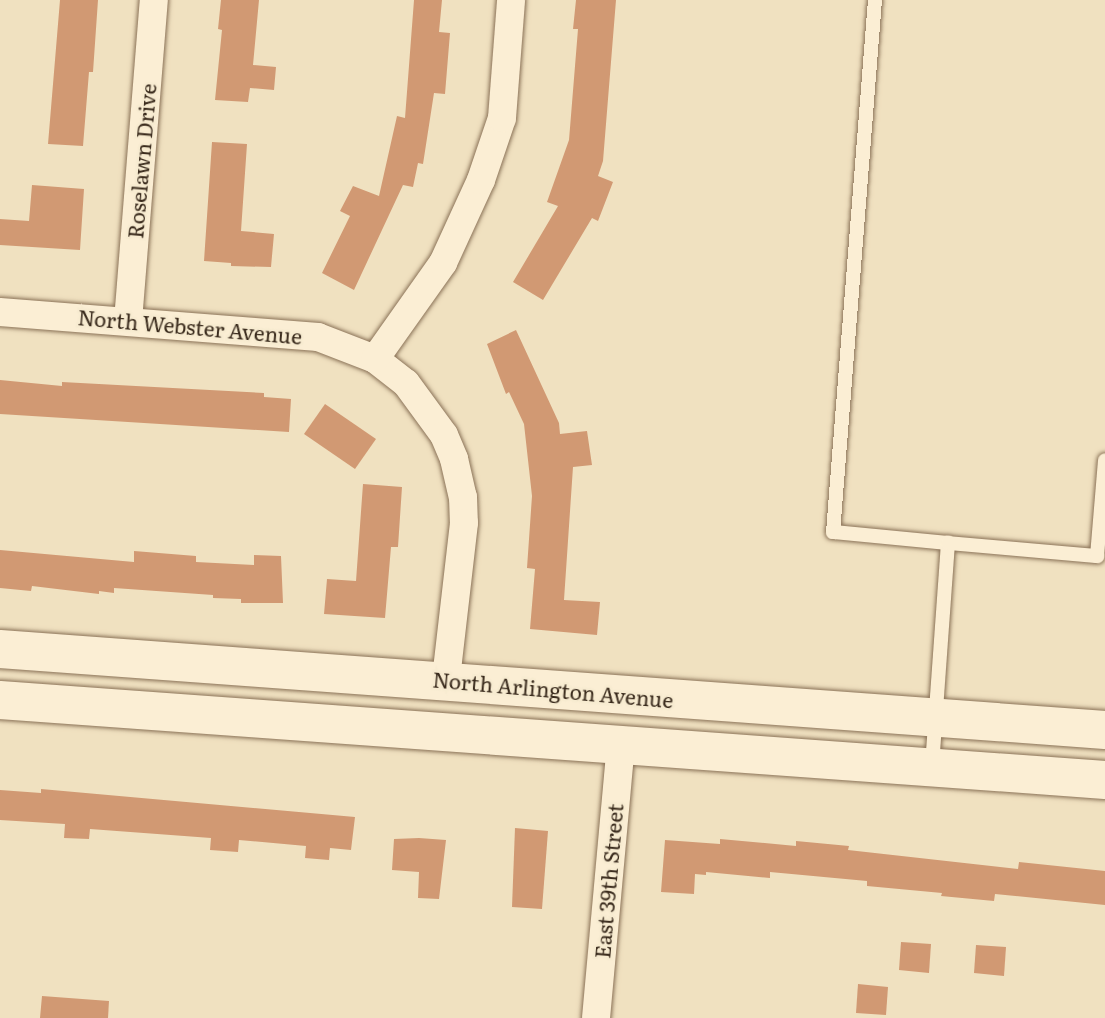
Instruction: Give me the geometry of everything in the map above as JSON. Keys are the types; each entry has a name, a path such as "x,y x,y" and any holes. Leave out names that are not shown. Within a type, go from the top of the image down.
{"main road":[{"name":"North Arlington Avenue","path":"0,649 1105,730"},
{"path":"0,700 1105,780"}],"street":[{"name":"Roselawn Drive","path":"128,321 154,0"},
{"path":"446,680 464,523 463,497 454,459 437,423 406,383 375,359 443,263 481,180 502,118 511,0"},
{"name":"North Webster Avenue","path":"0,312 300,334 334,342 375,359"},
{"name":"East 39th Street","path":"596,1018 621,744"}],"lane":[{"path":"875,0 834,532 1101,556 1105,460"},
{"path":"932,767 948,543"}],"building":[{"path":"60,0 98,0 93,72 89,72 83,146 48,144"},
{"path":"221,0 259,0 253,65 276,67 274,90 250,88 248,102 215,100 222,30 218,29"},
{"path":"414,0 442,0 439,32 450,33 445,94 434,93 423,164 418,163 413,187 403,185 354,290 322,273 350,216 340,211 353,186 379,196 397,116 405,118"},
{"path":"576,0 616,0 603,161 598,176 613,182 598,221 592,218 543,300 513,282 558,206 547,202 569,140 578,29 573,29"},
{"path":"212,142 247,144 241,231 274,234 271,267 231,266 231,263 204,261"},
{"path":"32,185 84,189 80,250 0,245 0,219 29,221"},
{"path":"516,330 559,423 560,434 587,431 592,465 573,467 564,600 600,602 597,635 530,629 535,569 527,568 532,496 524,424 509,392 506,394 487,344"},
{"path":"0,380 62,386 62,382 264,393 264,397 291,399 289,432 0,414"},
{"path":"325,404 376,439 355,469 304,434"},
{"path":"363,484 402,487 398,547 391,547 385,618 324,614 327,579 356,581"},
{"path":"0,550 134,562 134,551 196,556 196,562 254,565 254,555 281,556 283,603 241,603 241,599 213,598 213,595 114,588 114,593 99,591 99,594 32,586 31,591 0,588"},
{"path":"41,789 355,817 351,850 330,848 329,860 305,858 306,846 239,840 238,852 210,850 211,838 90,829 89,839 64,838 65,824 0,820 0,790 41,793"},
{"path":"515,828 548,831 542,909 512,907"},
{"path":"394,839 446,840 439,899 418,898 419,872 392,870"},
{"path":"720,839 796,846 796,841 849,846 848,850 1018,869 1019,862 1105,871 1105,905 995,894 994,901 941,896 942,893 867,886 867,881 770,872 770,878 706,872 706,875 695,874 694,894 661,892 665,840 720,844"},
{"path":"901,942 931,944 929,973 899,970"},
{"path":"976,945 1006,947 1004,976 974,973"},
{"path":"858,984 888,987 886,1015 856,1013"},
{"path":"42,996 109,1001 108,1018 40,1018"}]}
